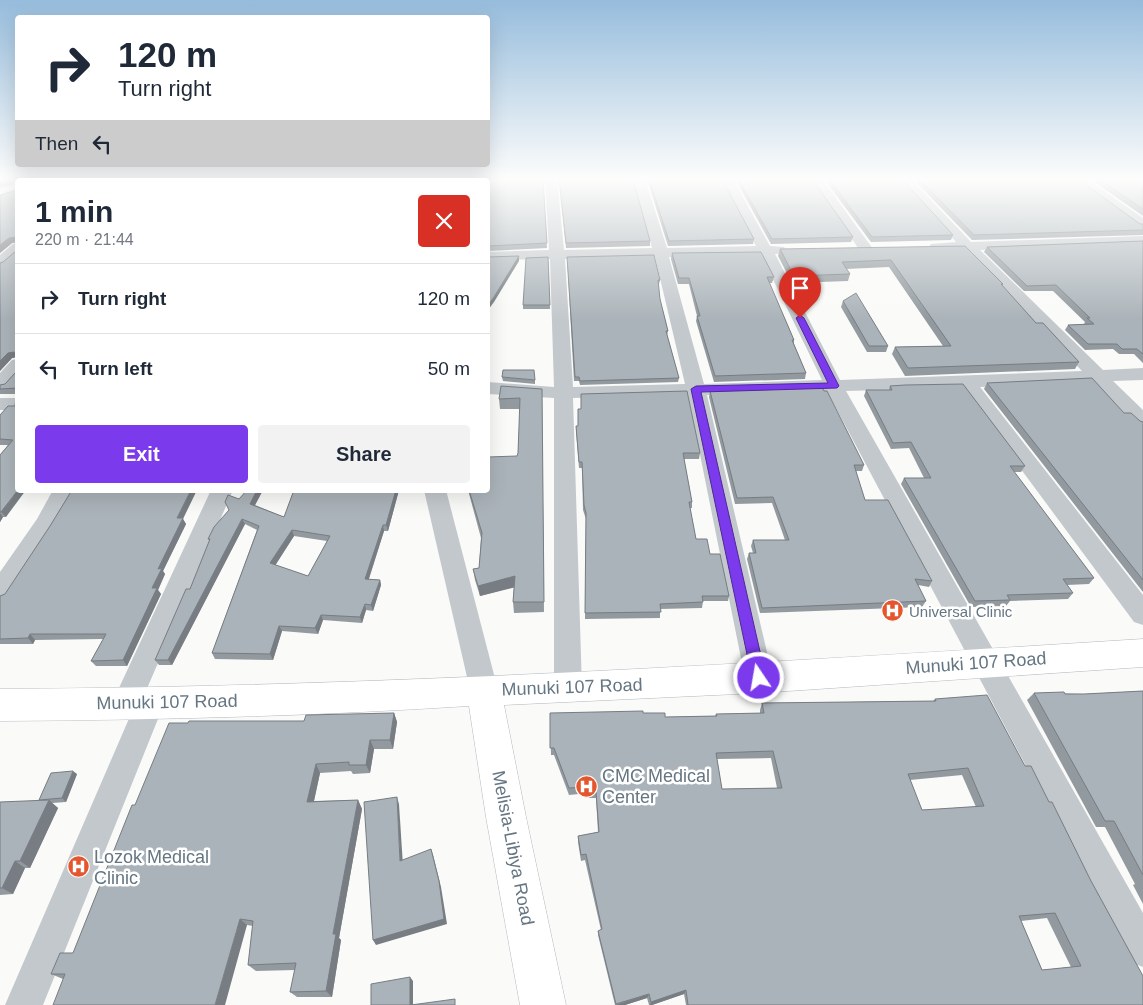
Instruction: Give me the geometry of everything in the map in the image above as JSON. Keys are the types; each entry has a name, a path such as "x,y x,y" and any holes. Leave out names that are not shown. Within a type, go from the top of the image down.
{"main road":[{"name":"Munuki 107 Road","path":"0,705 337,699 484,690 568,688 759,678 1143,653"},
{"name":"Melisia-Libiya Road","path":"484,690 542,1005"}],"street":[{"path":"555,226 565,393 568,688"},
{"path":"654,226 696,389 759,678"},
{"path":"752,226 834,386 1143,949"},
{"path":"850,226 866,248"},
{"path":"948,226 1143,421"},
{"path":"921,247 1069,244 1143,240"},
{"path":"848,249 884,248"},
{"path":"5,261 15,250"},
{"path":"490,256 793,250"},
{"path":"0,384 15,367"},
{"path":"490,388 565,393 966,382 1143,374"},
{"path":"966,382 1143,614"},
{"path":"0,404 15,404"},
{"path":"0,592 45,525 62,493"},
{"path":"24,1005 138,703 221,493"},
{"path":"436,493 484,690"}],"building":[{"path":"0,226 15,226 15,237 9,238 0,245"},
{"path":"490,226 546,226 547,243 490,246"},
{"path":"564,226 646,226 650,241 566,243"},
{"path":"664,226 747,226 754,239 669,241"},
{"path":"765,226 845,226 853,237 772,239"},
{"path":"864,226 945,226 953,235 872,237"},
{"path":"965,226 1143,226 1143,230 974,235"},
{"path":"1143,241 1143,354 1137,349 1122,349 1117,344 1088,344 1068,325 1094,324 1056,285 1027,286 987,247"},
{"path":"965,246 1003,284 1001,284 1036,323 1043,323 1079,362 908,368 895,347 951,346 891,260 842,262 850,274 794,276 780,249"},
{"path":"15,252 15,352 8,353 0,361 0,263"},
{"path":"761,252 774,277 767,277 806,373 715,376 697,316 700,316 689,278 679,278 672,253"},
{"path":"654,255 660,280 658,280 660,299 668,331 666,331 679,378 580,381 579,377 575,377 567,257"},
{"path":"519,256 490,302 490,257"},
{"path":"548,257 550,305 523,305 526,258"},
{"path":"856,293 888,346 869,346 843,301"},
{"path":"503,370 534,370 535,380 502,377"},
{"path":"15,373 15,388 0,389 0,385 5,384"},
{"path":"1092,378 1124,413 1131,413 1143,422 1143,580 987,383"},
{"path":"963,384 1025,466 1010,466 1094,578 1063,579 1073,593 1007,595 1010,600 975,601 904,478 931,478 911,442 893,443 866,390 892,390 890,386 905,385"},
{"path":"501,386 542,389 544,602 513,602 515,576 478,586 473,569 479,568 482,533 470,493 490,493 490,457 517,456 518,453 520,398 499,399"},
{"path":"822,387 824,391 827,391 864,465 854,465 865,500 888,500 932,581 915,579 926,601 762,608 749,553 756,553 753,540 789,540 773,497 737,498 710,391"},
{"path":"687,391 700,453 683,453 692,502 689,502 696,539 707,539 710,554 720,554 729,596 702,596 703,602 660,604 661,612 585,613 586,513 582,462 579,462 576,426 578,426 578,409 581,409 581,394"},
{"path":"8,406 15,406 16,493 0,512 0,455 13,440 0,439 0,415"},
{"path":"70,493 190,493 177,518 183,518 158,569 162,568 152,588 157,588 123,660 91,661 106,634 30,634 28,638 0,639 0,596 5,594"},
{"path":"244,493 256,493 250,504 284,517 293,493 395,493 386,525 383,525 365,579 380,580 371,605 365,604 360,617 321,615 315,628 279,626 270,654 212,653 259,526 242,519 168,660 155,660 186,589 190,589 210,539 208,539 214,527 229,510 225,502 228,495 239,499","holes":["292,530 330,536 308,576 270,563"]},
{"path":"1143,691 1143,875 1114,821 1105,821 1034,693 1064,692 1065,694 1084,694"},
{"path":"987,695 1025,766 1031,766 1049,802 1052,802 1091,881 1143,976 1143,1005 688,1005 686,990 651,1002 649,994 616,1004 598,931 602,929 586,854 581,855 578,836 599,832 596,792 589,792 589,787 569,788 554,748 550,748 550,713 643,711 643,713 665,713 665,717 717,716 716,714 764,713 762,703 936,701 935,699","holes":["773,751 782,788 722,789 716,753","968,768 984,806 922,810 908,774","1055,913 1081,966 1042,970 1019,916"]},
{"path":"394,713 390,740 370,740 366,765 349,765 349,762 316,764 307,802 358,800 333,934 336,934 326,991 290,992 296,963 248,965 253,921 240,919 215,1005 53,1005 65,974 51,974 60,953 73,953 132,805 135,805 169,723 188,723 189,721 304,721 306,715"},
{"path":"73,771 62,798 39,800 51,773"},
{"path":"397,797 400,861 431,849 439,881 444,919 373,940 364,802"},
{"path":"49,800 20,861 15,861 2,888 0,888 0,802"},
{"path":"410,977 410,1005 371,1005 371,984"},
{"path":"455,999 455,1005 411,1005"}],"place":[{"name":"Universal Clinic","path":"893,611"},
{"name":"CMC Medical Center","path":"586,786"},
{"name":"Lozok Medical Clinic","path":"78,867"}],"route":[{"path":"759,678 696,389 834,386 800,318"}]}
